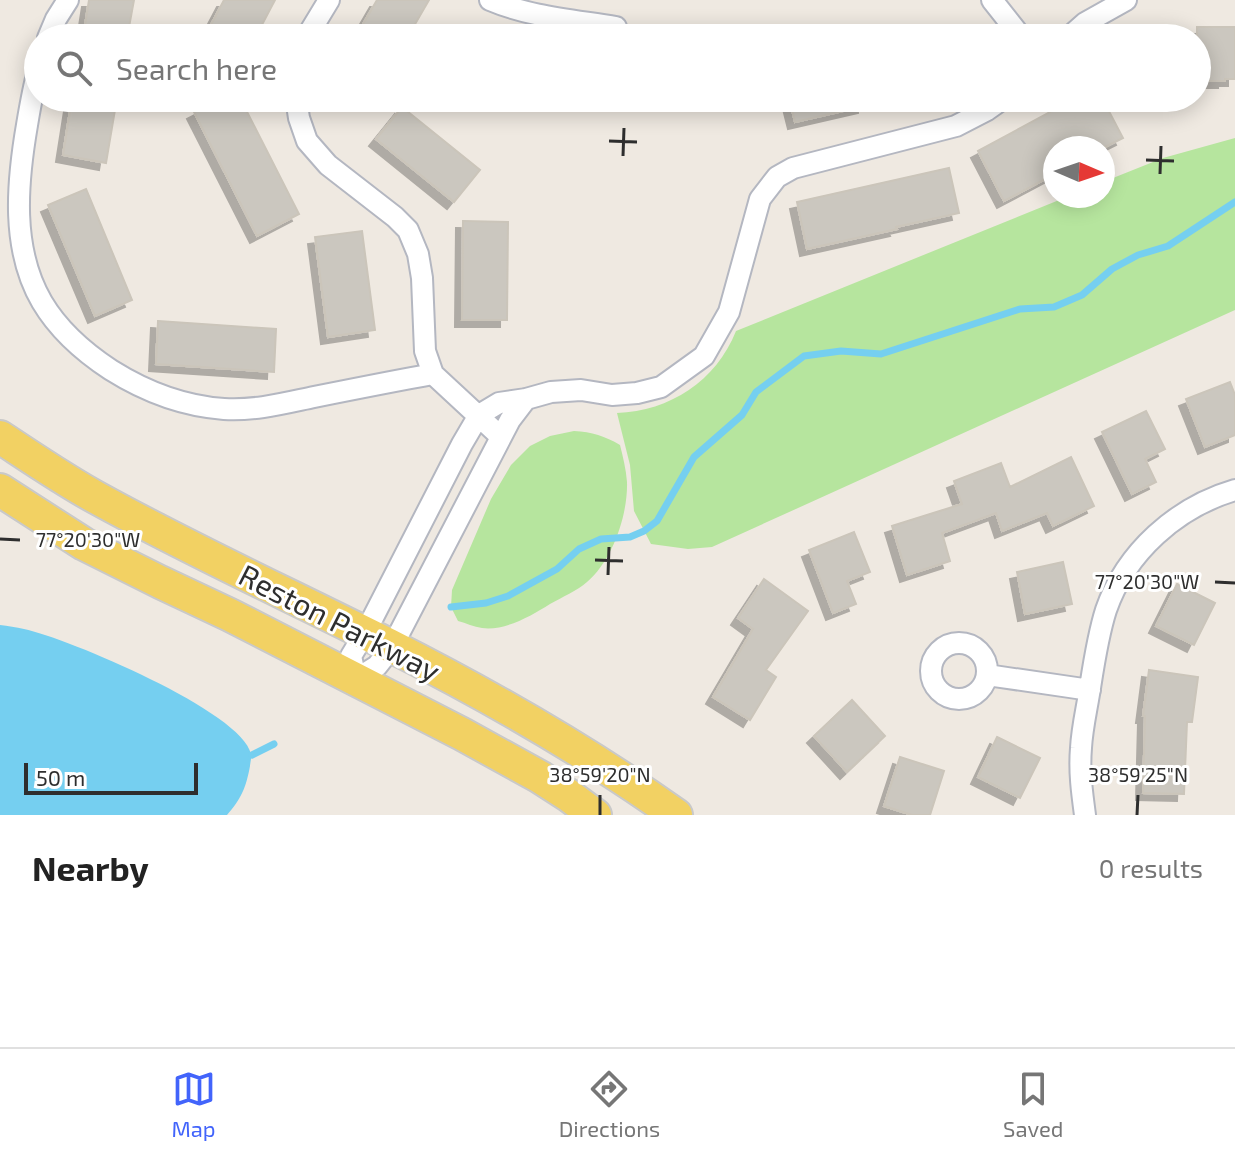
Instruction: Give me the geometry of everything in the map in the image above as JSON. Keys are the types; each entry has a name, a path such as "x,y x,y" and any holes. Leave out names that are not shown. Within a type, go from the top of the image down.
{"main road":[{"name":"Reston Parkway","path":"0,437 95,497 154,529 379,640 534,724 676,815"},
{"name":"Reston Parkway","path":"0,490 84,544 462,734 540,777 595,815"}],"street":[{"path":"54,24 68,0"},
{"path":"314,24 329,0"},
{"path":"490,0 531,14 596,24"},
{"path":"992,0 1011,24"},
{"path":"1084,24 1126,0"},
{"path":"30,112 20,163 19,205 21,239 28,271 43,303 67,334 96,360 131,383 165,398 227,410 259,408 433,374"},
{"path":"298,112 307,141 328,165 408,230 418,254 425,351 433,374 501,437"},
{"path":"526,399 510,420 379,640 351,656 356,679 377,666 379,640 462,444 479,415 499,403 551,392 581,390 612,395 661,387 704,356 718,335 729,312 760,199 777,177 793,168 956,126 983,112"},
{"path":"1085,815 1080,778 1081,748 1096,650 1107,609 1139,552 1161,529 1187,510 1235,490"},
{"path":"987,675 1090,690"}],"green space":[{"path":"1235,138 1235,310 712,547 688,549 651,544 634,511 630,465 617,413 655,406 689,390 716,365 736,331 1043,207 1115,208 1115,177 1163,158"},
{"path":"574,431 593,433 620,445 627,495 622,522 604,562 579,588 518,622 491,628 458,621 451,607 452,590 491,499 511,465 530,446 550,436"}],"water":[{"path":"0,625 46,635 113,661 187,698 218,718 241,737 251,755 245,787 232,809 227,815 0,815"}],"building":[{"path":"89,0 134,0 130,24 85,24"},
{"path":"224,0 275,0 262,24 211,24"},
{"path":"377,0 429,0 415,24 363,24"},
{"path":"1211,27 1235,27 1235,79 1211,81"},
{"path":"70,112 115,112 106,163 63,155"},
{"path":"194,112 247,112 299,214 257,236"},
{"path":"398,112 408,112 480,170 454,202 376,139"},
{"path":"792,112 839,112 795,122"},
{"path":"1050,112 1109,112 1123,138 1115,142 1115,136 1043,136 1043,180 1004,201 978,151"},
{"path":"949,168 959,213 807,249 797,202"},
{"path":"86,189 132,300 95,316 48,205"},
{"path":"463,221 508,222 507,320 462,320"},
{"path":"362,231 375,330 328,337 315,237"},
{"path":"158,321 276,329 274,372 156,364"},
{"path":"1230,382 1235,395 1235,435 1205,447 1186,399"},
{"path":"1146,411 1165,449 1145,459 1156,482 1132,494 1102,432"},
{"path":"1071,457 1094,506 1053,526 1047,513 1002,531 996,513 942,533 950,561 907,575 892,526 962,504 954,481 1001,463 1010,487"},
{"path":"854,532 870,572 847,581 856,604 833,613 809,550"},
{"path":"1063,562 1072,604 1025,614 1017,572"},
{"path":"764,579 808,611 766,670 776,677 750,720 713,697 753,629 738,618"},
{"path":"1177,584 1215,603 1194,645 1156,626"},
{"path":"1149,670 1198,677 1192,722 1187,722 1184,794 1143,793 1143,716"},
{"path":"852,700 885,736 847,772 814,736"},
{"path":"997,737 1040,758 1020,798 978,777"},
{"path":"900,757 944,771 930,815 912,815 884,806"}],"waterway":[{"path":"451,607 486,603 508,596 557,569 579,549 601,539 630,537 644,531 657,521 694,457 742,415 756,392 804,356 841,351 881,354 1020,309 1054,307 1082,295 1112,269 1138,255 1168,246 1235,202"},
{"path":"252,755 274,744"}]}
